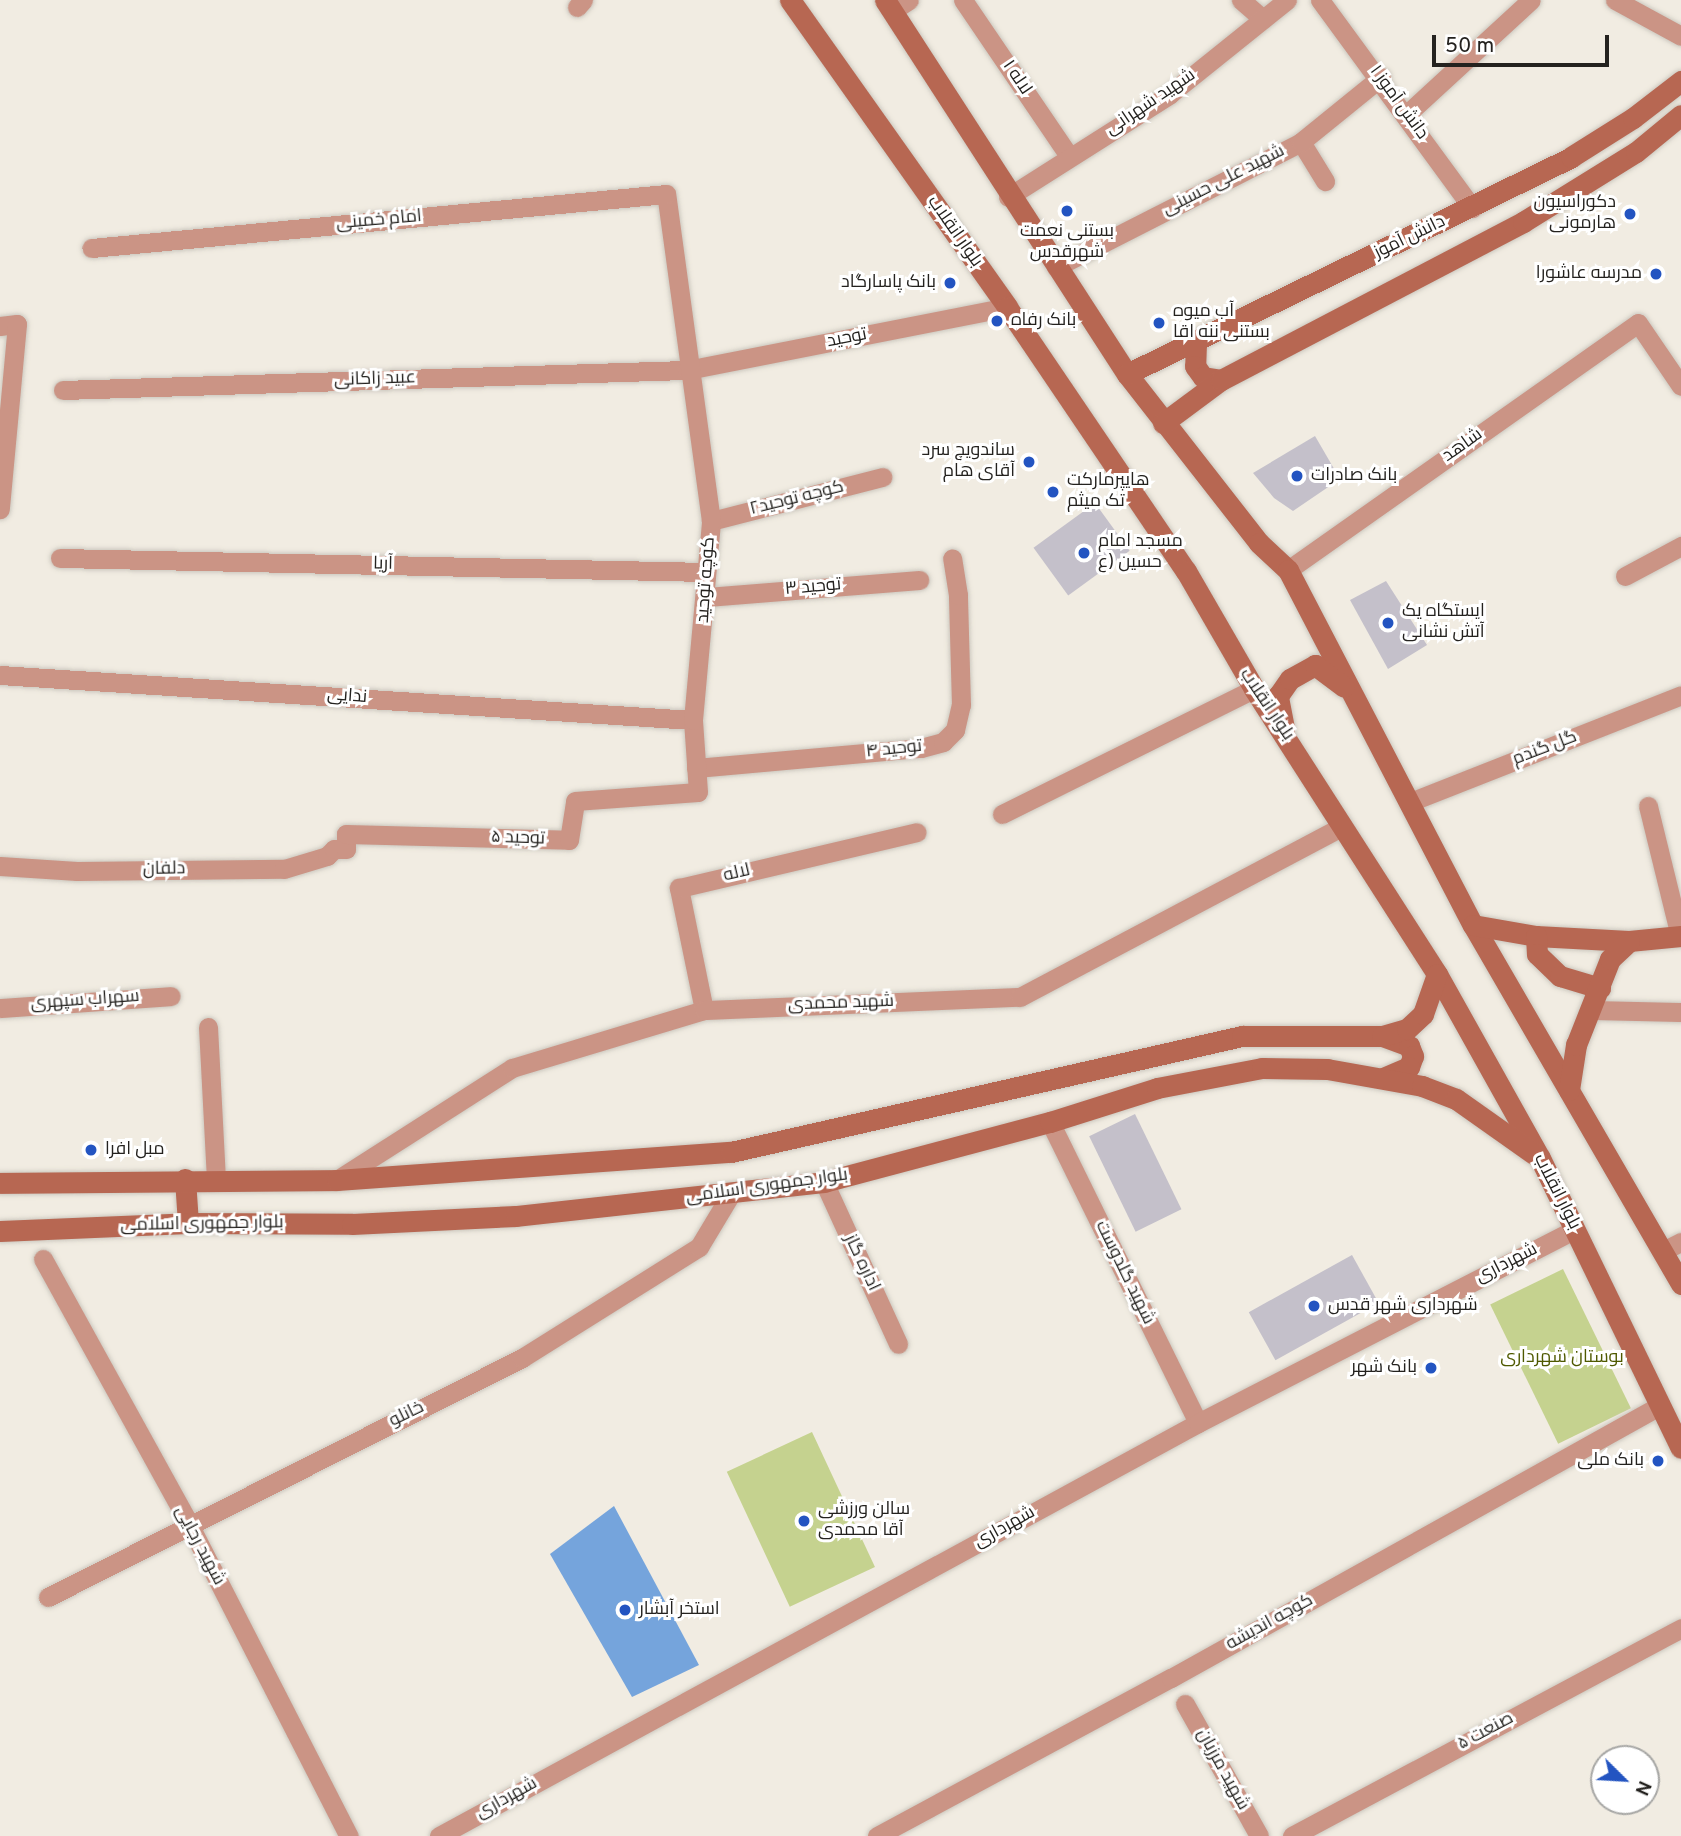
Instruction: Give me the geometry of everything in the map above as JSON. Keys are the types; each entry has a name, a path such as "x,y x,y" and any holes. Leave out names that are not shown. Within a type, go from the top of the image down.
{"main road":[{"name":"بلوار انقلاب","path":"790,0 1007,307 1186,571 1254,689 1285,732 1437,974 1540,1158 1681,1448"},
{"path":"803,0 805,22"},
{"path":"895,4 1008,197 1127,374 1259,543 1288,570 1473,925 1569,1090 1672,1246 1681,1284"},
{"name":"دانش آموز","path":"1127,374 1472,208 1581,150 1681,81"},
{"name":"دانش آموز","path":"1163,423 1221,380 1523,222 1636,152 1681,115"},
{"path":"1196,343 1195,366 1203,377 1221,380"},
{"path":"1285,732 1278,696 1303,670 1315,665 1351,693"},
{"path":"1473,925 1536,936 1629,941 1681,936"},
{"path":"1536,936 1537,954 1560,976 1600,988"},
{"path":"1569,1090 1576,1045 1610,959 1629,941"},
{"path":"0,1183 184,1179 337,1180 731,1152 1242,1036 1382,1036 1407,1029 1423,1014 1437,974"},
{"path":"1382,1036 1409,1046 1413,1056 1409,1067 1383,1077"},
{"name":"بلوار جمهوری اسلامی","path":"0,1231 188,1223 352,1224 516,1216 824,1182 1050,1122 1157,1088 1262,1068 1327,1069 1383,1077 1456,1099 1540,1158"},
{"path":"184,1179 188,1223"}],"street":[{"name":"لاله ۱","path":"963,0 1069,156"},
{"path":"1241,0 1263,19"},
{"name":"شهید شهرانی","path":"1008,197 1171,94 1287,0"},
{"name":"دانش آموز ۱","path":"1320,0 1381,77 1472,208"},
{"path":"1407,114 1531,0"},
{"path":"1615,0 1681,36"},
{"name":"شهید علی حسینی","path":"1056,267 1301,142 1381,77"},
{"path":"1301,142 1325,181"},
{"name":"امام خمینی","path":"92,248 666,194"},
{"name":"کوچه توحید","path":"666,194 687,370 711,521 705,572 707,597 693,720 698,792"},
{"name":"توحید","path":"687,370 1007,307"},
{"name":"شاهد","path":"1288,570 1638,323 1681,386"},
{"path":"1,501 8,325"},
{"name":"عبید زاکانی","path":"62,390 687,370"},
{"name":"کوچه توحید۲","path":"711,521 882,477"},
{"path":"1625,576 1681,546"},
{"name":"آریا","path":"61,558 705,572"},
{"name":"توحید ۴","path":"696,768 921,748 943,742 955,730 961,705 957,586 952,558"},
{"name":"توحید ۳","path":"707,597 919,580"},
{"name":"ندایی","path":"0,676 693,720"},
{"path":"1002,814 1254,689"},
{"name":"گل گندم","path":"1410,802 1681,695"},
{"name":"توحید ۵","path":"327,856 334,849 346,849 346,834 569,841 575,801 698,792"},
{"path":"1648,806 1681,936"},
{"name":"شهید محمدی","path":"337,1180 512,1068 704,1010 1020,997 1343,826"},
{"name":"لاله","path":"704,1010 678,888 917,832"},
{"name":"دلفان","path":"0,866 77,871 284,869 327,856"},
{"name":"سهراب سپهری","path":"0,1008 171,996"},
{"path":"1591,1010 1681,1013"},
{"path":"208,1027 216,1179"},
{"name":"شهید گلدوست","path":"1050,1122 1198,1423"},
{"name":"اداره گاز","path":"824,1182 898,1344"},
{"name":"خانلو","path":"48,1597 188,1524 522,1358 699,1247 732,1192"},
{"name":"شهرداری","path":"439,1836 1198,1423 1575,1229"},
{"name":"شهید رجایی","path":"43,1259 188,1524 348,1836"},
{"name":"کوچه اندیشه","path":"877,1836 1171,1678 1659,1406"},
{"name":"صنعت ۵","path":"1292,1836 1681,1628"},
{"name":"شهید مرزبان","path":"1185,1704 1259,1836"}],"green space":[{"name":"بوستان شهرداری","path":"1563,1269 1631,1408 1558,1444 1490,1305"},
{"name":"سالن ورزشی آقا محمدی","path":"812,1432 875,1567 790,1607 727,1472"}],"water":[{"name":"استخر آبشار","path":"614,1506 699,1665 632,1697 550,1554"}],"building":[{"name":"بانک صادرات","path":"1315,436 1340,479 1293,511 1274,498 1253,473"},
{"name":"مسجد امام حسین (ع","path":"1095,503 1130,551 1068,595 1034,548"},
{"name":"ایستگاه یک آتش نشانی","path":"1386,581 1427,645 1388,669 1350,600"},
{"path":"1135,1114 1181,1209 1136,1232 1089,1136"},
{"name":"شهرداری شهر قدس","path":"1352,1255 1379,1303 1275,1360 1249,1312"}],"place":[{"name":"بستنی نعمت شهرقدس","path":"1067,211"},
{"name":"دکوراسیون هارمونی","path":"1630,214"},
{"name":"مدرسه عاشورا","path":"1656,274"},
{"name":"بانک پاسارگاد","path":"950,283"},
{"name":"بانک رفاه","path":"997,321"},
{"name":"آب میوه بستنی ننه اقا","path":"1159,323"},
{"name":"ساندویچ سرد آقای هام","path":"1029,462"},
{"name":"بانک صادرات","path":"1297,476"},
{"name":"هایپرمارکت تک میثم","path":"1053,492"},
{"name":"مسجد امام حسین (ع","path":"1084,553"},
{"name":"ایستگاه یک آتش نشانی","path":"1388,623"},
{"name":"مبل افرا","path":"91,1150"},
{"name":"شهرداری شهر قدس","path":"1314,1306"},
{"name":"بانک شهر","path":"1431,1368"},
{"name":"بانک ملی","path":"1658,1461"},
{"name":"سالن ورزشی آقا محمدی","path":"804,1521"},
{"name":"استخر آبشار","path":"625,1610"}]}
